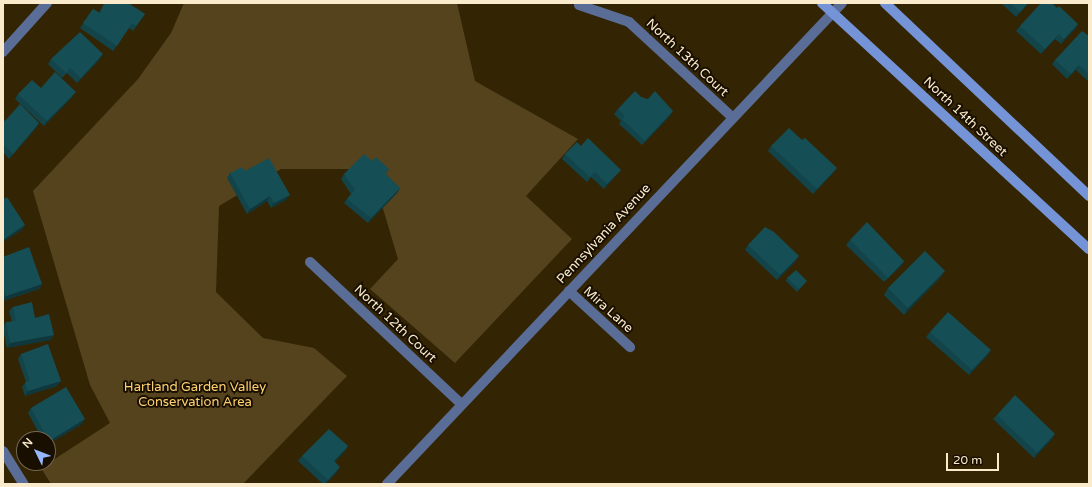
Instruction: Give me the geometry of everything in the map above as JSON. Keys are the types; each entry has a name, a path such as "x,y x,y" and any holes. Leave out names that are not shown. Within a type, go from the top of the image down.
{"main road":[{"name":"North 14th Street","path":"822,3 1089,249"},
{"path":"885,3 1089,196"}],"street":[{"path":"3,52 47,3"},
{"name":"Pennsylvania Avenue","path":"387,484 732,117 842,3"},
{"name":"North 13th Court","path":"579,5 628,22 732,117"},
{"name":"North 12th Court","path":"310,262 461,404"},
{"name":"Mira Lane","path":"569,291 630,347"},
{"path":"3,451 24,484"}],"green space":[{"name":"Hartland Garden Valley Conservation Area","path":"184,3 457,3 475,81 578,139 526,196 572,239 455,363 370,289 398,259 381,202 348,169 281,169 219,206 216,292 263,338 314,348 347,376 243,484 51,484 43,471 56,471 56,458 110,423 90,385 33,191 138,79 171,33"}],"building":[{"path":"105,3 128,3 145,14 136,26 132,23 117,46 83,23 93,9 100,13"},
{"path":"1010,3 1028,3 1020,12"},
{"path":"1041,3 1052,3 1057,8 1059,6 1078,24 1064,39 1059,34 1045,49 1020,26"},
{"path":"1082,31 1089,36 1089,74 1079,65 1071,74 1055,60"},
{"path":"80,32 103,54 81,78 70,68 66,73 51,59"},
{"path":"55,72 76,92 47,121 18,94 32,80 41,88"},
{"path":"635,91 641,97 648,99 655,91 673,111 645,141 622,119 625,116 618,109"},
{"path":"20,104 39,123 13,154 3,144 3,120 5,121"},
{"path":"789,128 802,140 805,138 837,168 817,189 771,146"},
{"path":"588,138 621,170 607,184 595,172 590,177 565,154 577,142 581,146"},
{"path":"364,154 372,161 376,157 389,169 385,173 400,188 371,218 347,199 355,190 344,174"},
{"path":"269,158 290,195 274,203 270,196 250,209 230,173 242,167 245,171"},
{"path":"7,197 25,225 3,240 3,200"},
{"path":"867,222 904,261 888,278 850,240"},
{"path":"765,227 774,232 799,256 780,275 748,245"},
{"path":"29,247 42,284 6,296 3,289 3,257"},
{"path":"925,251 945,271 908,308 888,288"},
{"path":"796,270 807,281 799,289 787,278"},
{"path":"32,302 35,318 49,314 54,335 10,343 6,322 16,321 13,307"},
{"path":"948,312 991,350 972,370 930,332"},
{"path":"48,344 61,381 28,391 25,382 30,381 21,354"},
{"path":"66,387 85,419 56,437 56,431 44,431 31,408"},
{"path":"1015,395 1055,434 1037,453 997,415"},
{"path":"329,429 348,446 334,461 340,467 328,480 302,456"}]}
